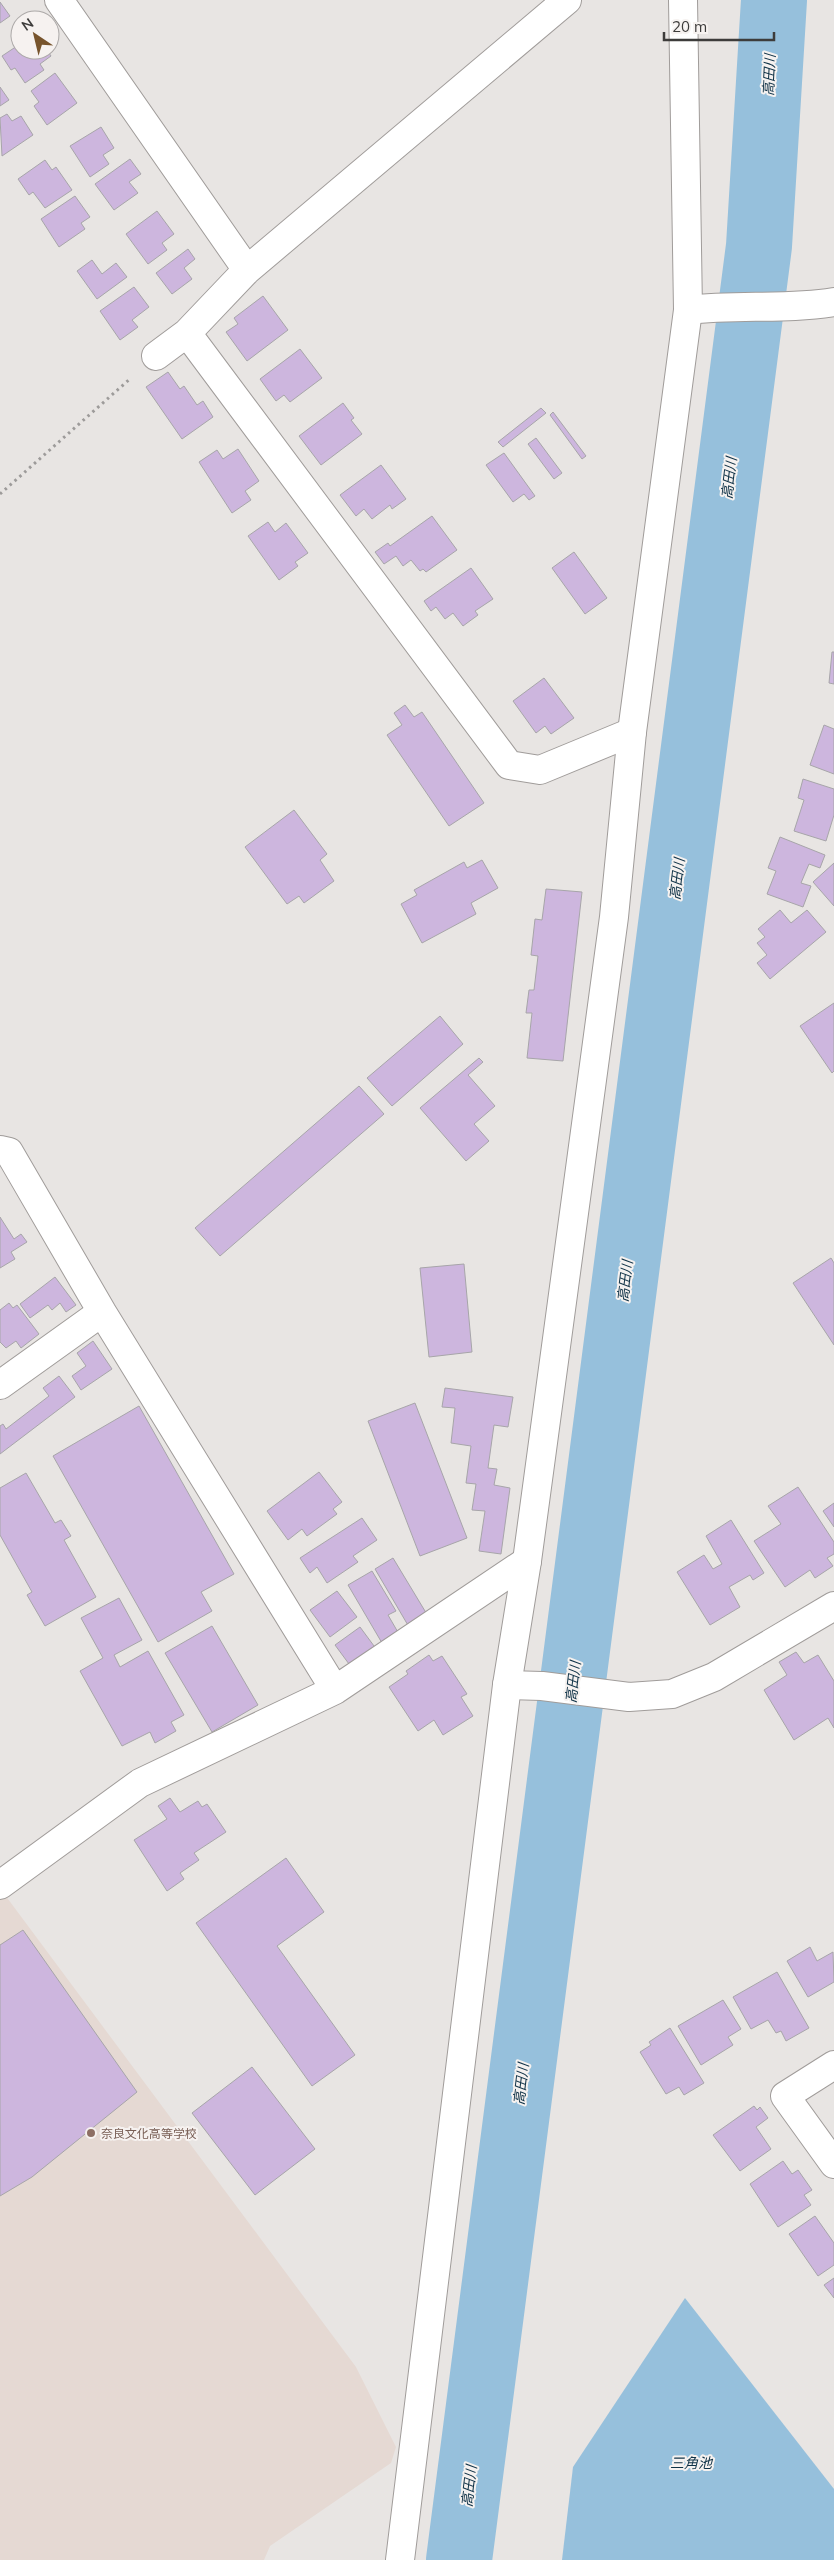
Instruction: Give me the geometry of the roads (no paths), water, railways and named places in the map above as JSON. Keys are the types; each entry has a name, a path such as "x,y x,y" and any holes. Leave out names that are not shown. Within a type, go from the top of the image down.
{"street":[{"path":"59,0 247,270"},
{"path":"156,356 187,333 247,270 567,0"},
{"path":"400,2560 507,1685 527,1560 614,917 632,732 688,310 683,0"},
{"path":"688,310 715,306 802,307 834,302"},
{"path":"187,333 509,765 540,770 632,732"},
{"path":"0,1150 8,1152 102,1312 335,1690"},
{"path":"0,1385 102,1312"},
{"path":"0,1885 140,1783 335,1690 527,1560"},
{"path":"507,1685 542,1686 629,1698 672,1694 714,1676 834,1606"},
{"path":"834,2065 785,2096 834,2164"}],"water":[{"name":"三角池","path":"685,2298 834,2489 834,2560 562,2560 573,2467"}],"waterway":[{"name":"高田川","path":"459,2560 759,246 774,0"}],"place":[{"name":"奈良文化高等学校","path":"91,2133"}]}
